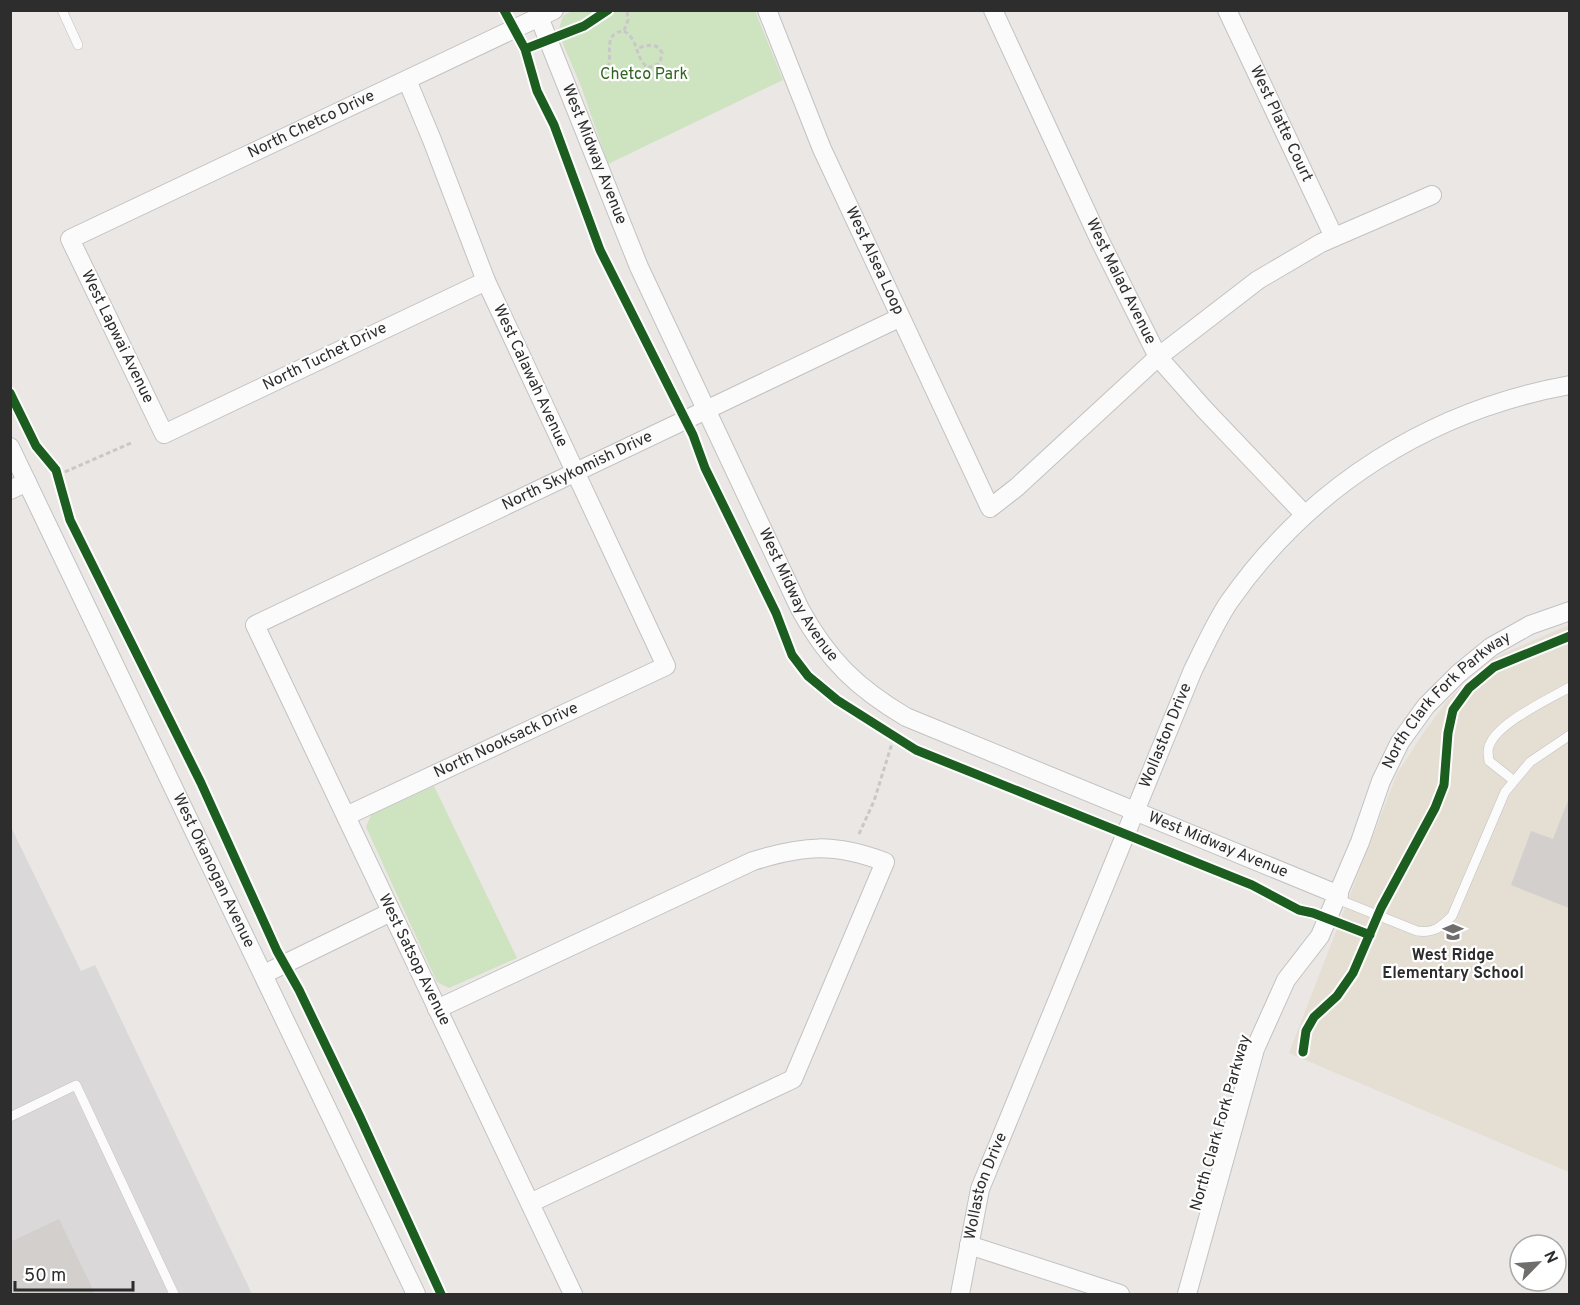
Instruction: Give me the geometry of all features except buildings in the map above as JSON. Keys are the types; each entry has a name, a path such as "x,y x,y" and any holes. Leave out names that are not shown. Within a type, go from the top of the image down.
{"street":[{"name":"West Alsea Loop","path":"767,10 822,149 899,318 990,508 1017,487 1158,357"},
{"name":"West Malad Avenue","path":"993,10 1100,241 1158,357 1305,515"},
{"name":"West Platte Court","path":"1227,10 1334,237"},
{"name":"North Chetco Drive","path":"70,239 406,80 541,12"},
{"name":"West Midway Avenue","path":"541,12 623,230 707,412 800,609 815,636 853,681 906,717 1338,897"},
{"name":"West Calawah Avenue","path":"406,80 432,140 486,280 666,666"},
{"path":"1158,357 1258,280 1334,237 1432,195"},
{"name":"West Lapwai Avenue","path":"70,239 164,434"},
{"name":"North Tuchet Drive","path":"164,434 486,280"},
{"name":"North Skykomish Drive","path":"255,625 707,412 899,318"},
{"name":"Wollaston Drive","path":"960,1294 980,1189 1193,670 1228,604 1267,555 1305,515 1364,467 1429,430 1485,407 1569,385"},
{"name":"West Okanogan Avenue","path":"10,447 416,1294"},
{"path":"10,490 27,482"},
{"name":"North Clark Fork Parkway","path":"1187,1294 1256,1050 1286,980 1320,936 1338,897 1381,781 1400,742 1426,706 1458,674 1491,647 1530,625 1569,610"},
{"name":"West Satsop Avenue","path":"255,625 573,1294"},
{"name":"North Nooksack Drive","path":"346,816 666,666"},
{"path":"437,1009 753,861 783,852 834,847 854,851 885,862 792,1079 530,1203"},
{"path":"264,974 391,912"},
{"path":"969,1245 1120,1294"}],"lane":[{"path":"62,10 78,45"},
{"path":"1513,780 1489,761 1488,751 1491,741 1503,729 1569,687"},
{"path":"1338,897 1417,931 1430,933 1440,928 1452,916 1505,792 1513,780 1530,762 1569,735"},
{"path":"10,1117 76,1085 174,1294"}],"path":[{"path":"608,67 610,38 624,31 628,20 627,10"},
{"path":"624,31 634,39 639,59 648,68 660,63 662,53 657,46 651,44 638,48"},
{"path":"50,463 59,478 131,443"},
{"path":"859,834 897,739 882,729"}],"shaded area":[{"name":"West Ridge Elementary School","path":"1569,625 1569,1172 1289,1053 1397,774 1422,735 1447,701 1491,659"},
{"path":"10,825 81,971 95,965 252,1294 11,1294"}],"green space":[{"name":"Chetco Park","path":"572,11 755,11 783,80 608,164 581,86 558,32 563,16"},
{"path":"434,786 517,958 449,988 437,982 366,827 371,815"}],"cycle path":[{"path":"504,10 525,49 537,91 554,125 600,250 693,435 705,468 776,613 792,655 808,676 837,700 916,750 1252,885 1299,910 1313,913 1370,935"},
{"path":"525,49 584,26 608,10"},
{"path":"10,393 36,446 56,470 70,520 201,783 277,951 299,990 360,1117 441,1294"},
{"path":"1303,1052 1306,1031 1314,1017 1337,996 1353,973 1381,908 1435,808 1444,785 1448,733 1453,710 1469,688 1494,667 1570,636"}],"place":[{"name":"West Ridge Elementary School","path":"1453,932"}]}
